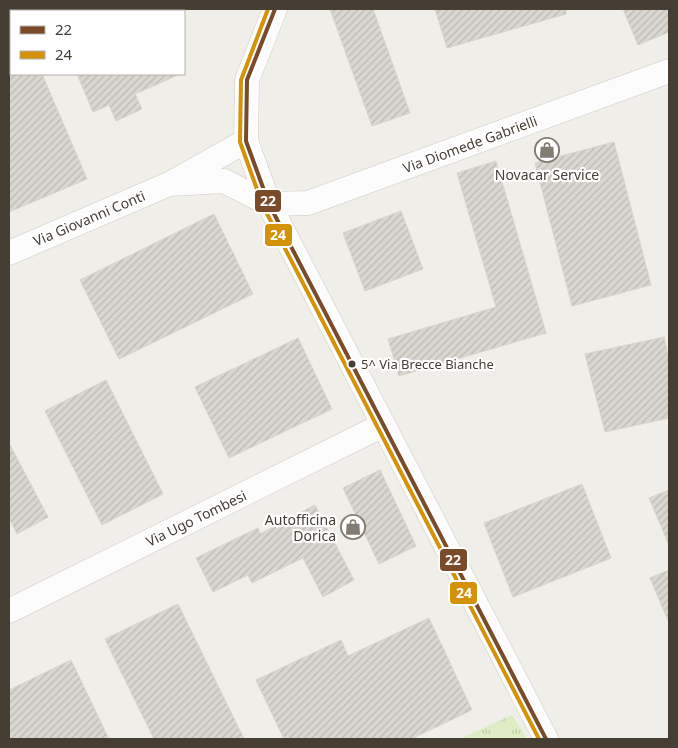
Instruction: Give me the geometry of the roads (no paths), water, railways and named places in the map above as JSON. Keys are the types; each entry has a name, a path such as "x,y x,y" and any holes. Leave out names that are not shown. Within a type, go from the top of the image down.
{"street":[{"path":"275,9 247,80 246,142 268,204 546,739"},
{"name":"Via Diomede Gabrielli","path":"268,204 308,203 669,71"},
{"name":"Via Giovanni Conti","path":"9,253 169,184 246,142"},
{"name":"Via Giovanni Conti","path":"169,184 224,181 268,204"},
{"name":"Via Ugo Tombesi","path":"9,611 383,425"}],"place":[{"name":"Novacar Service","path":"547,150"},
{"name":"5^ Via Brecce Bianche","path":"352,364"},
{"name":"Autofficina Dorica","path":"353,527"}]}
